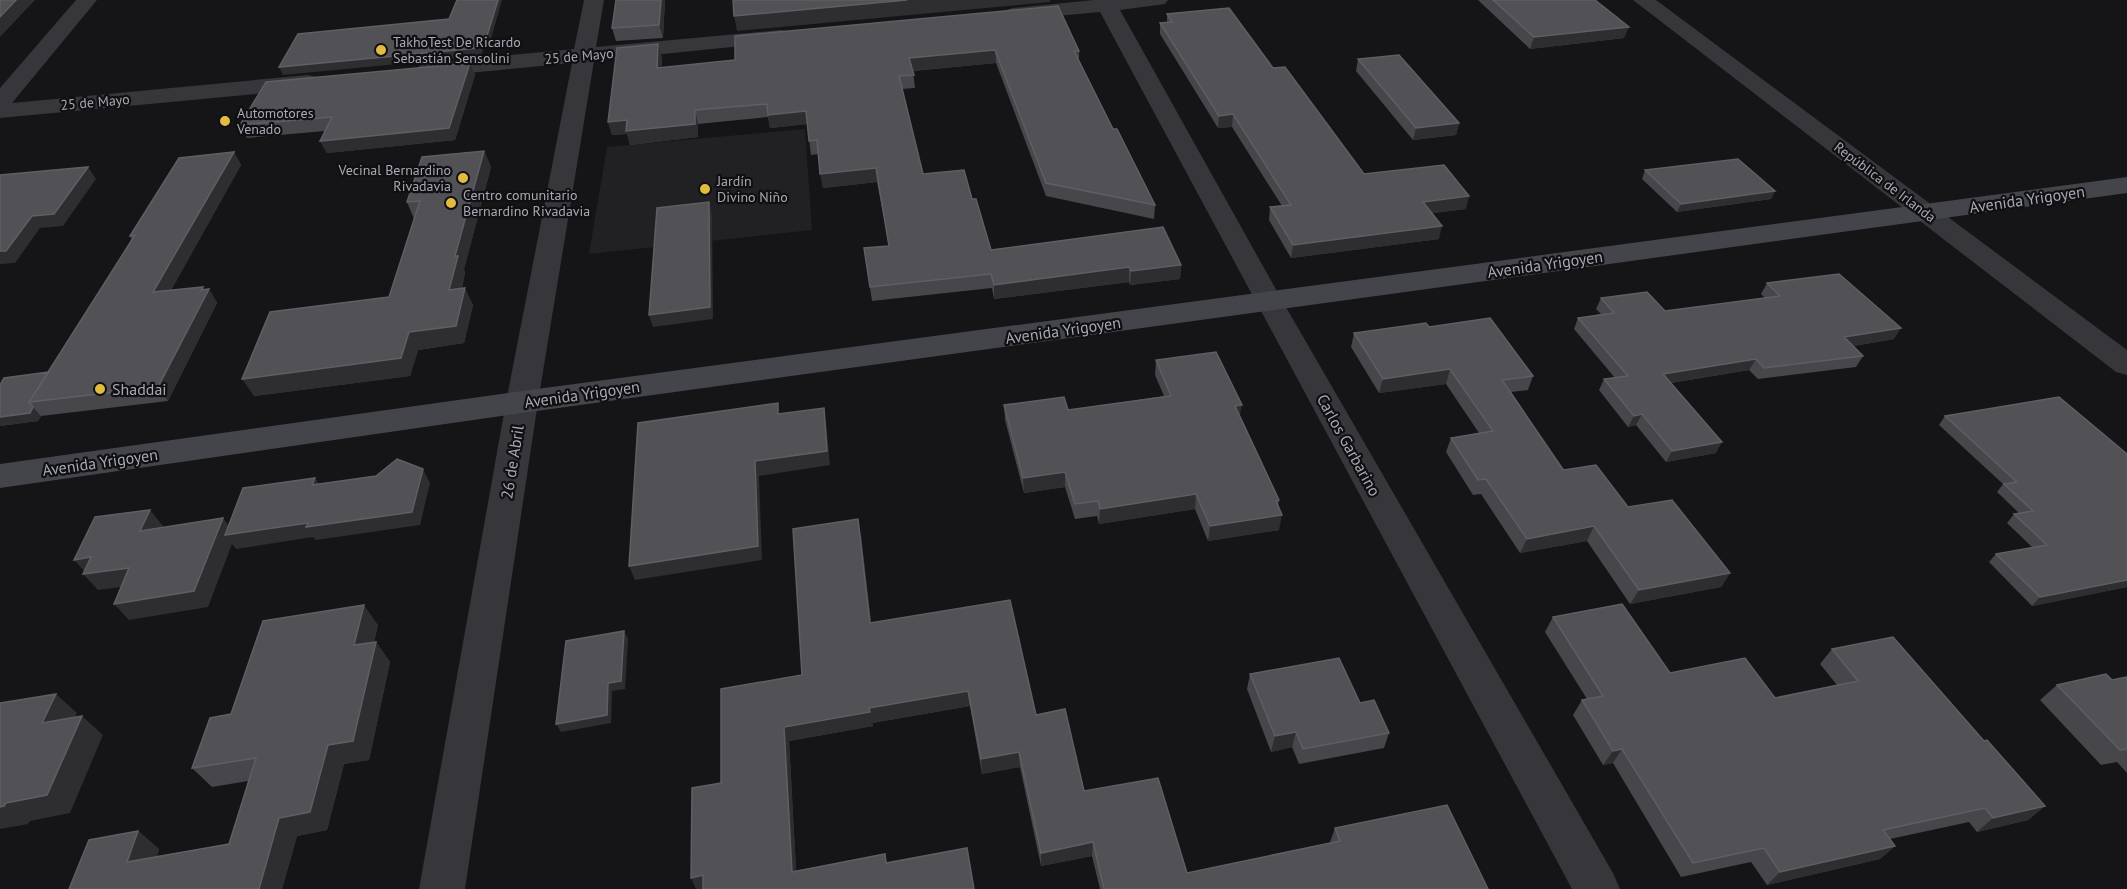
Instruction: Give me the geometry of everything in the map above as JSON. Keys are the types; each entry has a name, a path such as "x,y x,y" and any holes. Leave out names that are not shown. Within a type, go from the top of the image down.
{"main road":[{"name":"Avenida Yrigoyen","path":"0,476 522,402 2127,185"}],"street":[{"path":"0,102 87,0"},
{"name":"26 de Abril","path":"442,889 522,402 594,0"},
{"path":"987,16 1105,2 1158,0"},
{"name":"República de Irlanda","path":"1643,0 2127,365"},
{"name":"Carlos Garbarino","path":"1105,2 1269,302 1597,889"},
{"name":"25 de Mayo","path":"405,73 797,35"},
{"name":"25 de Mayo","path":"0,111 333,79"}],"shaded area":[{"name":"Jardín Divino Niño","path":"805,129 812,230 589,254 607,147"}],"building":[{"path":"0,0 16,0 0,17"},
{"path":"457,0 498,0 486,39 481,39 478,48 279,67 298,34 449,19"},
{"path":"616,0 661,0 659,25 612,28"},
{"path":"733,0 907,0 734,16"},
{"path":"1493,0 1595,0 1629,27 1534,37"},
{"path":"1058,6 1079,51 1074,51 1155,205 1046,183 995,50 909,58 914,75 899,76 923,174 964,170 972,199 976,199 991,250 1163,227 1181,265 1131,271 1129,267 994,285 991,274 870,287 864,248 889,246 876,168 820,174 817,140 809,141 806,111 768,115 767,104 695,110 695,124 626,131 627,120 608,122 617,48 658,44 657,68 735,60 735,36"},
{"path":"1229,8 1273,68 1285,67 1364,174 1444,165 1469,196 1423,202 1442,226 1293,245 1270,207 1291,205 1233,114 1219,116 1160,23 1172,22 1167,14"},
{"path":"1399,55 1459,123 1416,128 1358,59"},
{"path":"470,63 449,128 320,141 332,117 240,125 266,82"},
{"path":"484,151 455,256 458,256 449,290 465,288 456,326 409,332 401,358 242,379 270,312 389,297 420,201 407,202 422,157"},
{"path":"234,152 153,292 203,287 201,290 209,289 158,387 29,402 135,235 130,236 179,158"},
{"path":"1738,159 1775,191 1681,204 1645,170"},
{"path":"88,167 54,214 32,216 6,251 0,251 0,175"},
{"path":"709,202 710,307 649,315 657,208"},
{"path":"1839,274 1901,328 1844,337 1863,356 1764,368 1756,359 1663,374 1722,442 1672,451 1642,414 1634,416 1604,379 1628,376 1578,318 1614,313 1601,298 1647,292 1665,311 1780,296 1767,283"},
{"path":"1490,318 1533,376 1502,380 1562,468 1564,470 1596,465 1628,507 1672,500 1730,573 1639,590 1594,526 1527,539 1486,479 1478,480 1451,438 1493,431 1450,369 1383,379 1354,333 1426,323 1429,327"},
{"path":"1216,352 1242,405 1235,406 1279,500 1276,501 1282,515 1210,526 1196,494 1100,509 1098,501 1075,504 1065,472 1023,478 1004,405 1064,397 1068,410 1171,396 1156,360"},
{"path":"49,372 29,402 33,407 30,413 0,417 0,385 4,378"},
{"path":"2059,397 2127,454 2127,580 2040,597 1996,554 2047,545 2014,514 2033,511 2004,484 2017,482 1945,416"},
{"path":"778,403 778,414 824,408 827,451 755,461 758,546 629,566 638,423"},
{"path":"397,459 423,469 412,512 306,527 308,523 225,535 243,488 315,478 312,485 376,476"},
{"path":"150,510 140,531 223,518 194,591 114,604 129,568 83,574 91,557 74,560 95,517"},
{"path":"858,519 870,623 1010,600 1036,715 1065,709 1084,791 1158,778 1187,873 1340,841 1335,828 1447,805 1488,889 1104,889 1093,842 1041,853 1019,752 981,759 968,691 869,708 870,712 784,727 792,872 885,854 886,863 967,848 974,889 703,889 703,875 691,878 692,788 721,783 721,689 802,675 793,529"},
{"path":"1622,604 1670,673 1745,658 1775,698 1858,681 1832,649 1893,637 1984,741 1987,740 2045,806 1993,818 1985,808 1883,830 1895,846 1780,872 1764,848 1693,863 1622,749 1613,751 1582,700 1603,696 1553,617"},
{"path":"364,605 354,645 376,642 353,741 328,745 310,812 279,818 259,889 69,889 89,840 138,831 127,862 229,844 256,758 192,768 210,718 231,714 263,621"},
{"path":"624,631 621,681 608,683 607,715 556,724 566,641"},
{"path":"1339,658 1360,703 1374,700 1389,733 1303,749 1296,732 1275,736 1250,674"},
{"path":"2106,674 2112,680 2127,677 2127,749 2120,750 2057,685"},
{"path":"56,694 42,723 82,716 47,795 6,803 0,807 0,703"}],"place":[{"name":"TakhoTest De Ricardo Sebastián Sensolini","path":"381,50"},
{"name":"Automotores Venado","path":"225,121"},
{"name":"Vecinal Bernardino Rivadavia","path":"463,178"},
{"name":"Jardín Divino Niño","path":"705,189"},
{"name":"Centro comunitario Bernardino Rivadavia","path":"451,203"},
{"name":"Shaddai","path":"100,389"}]}
